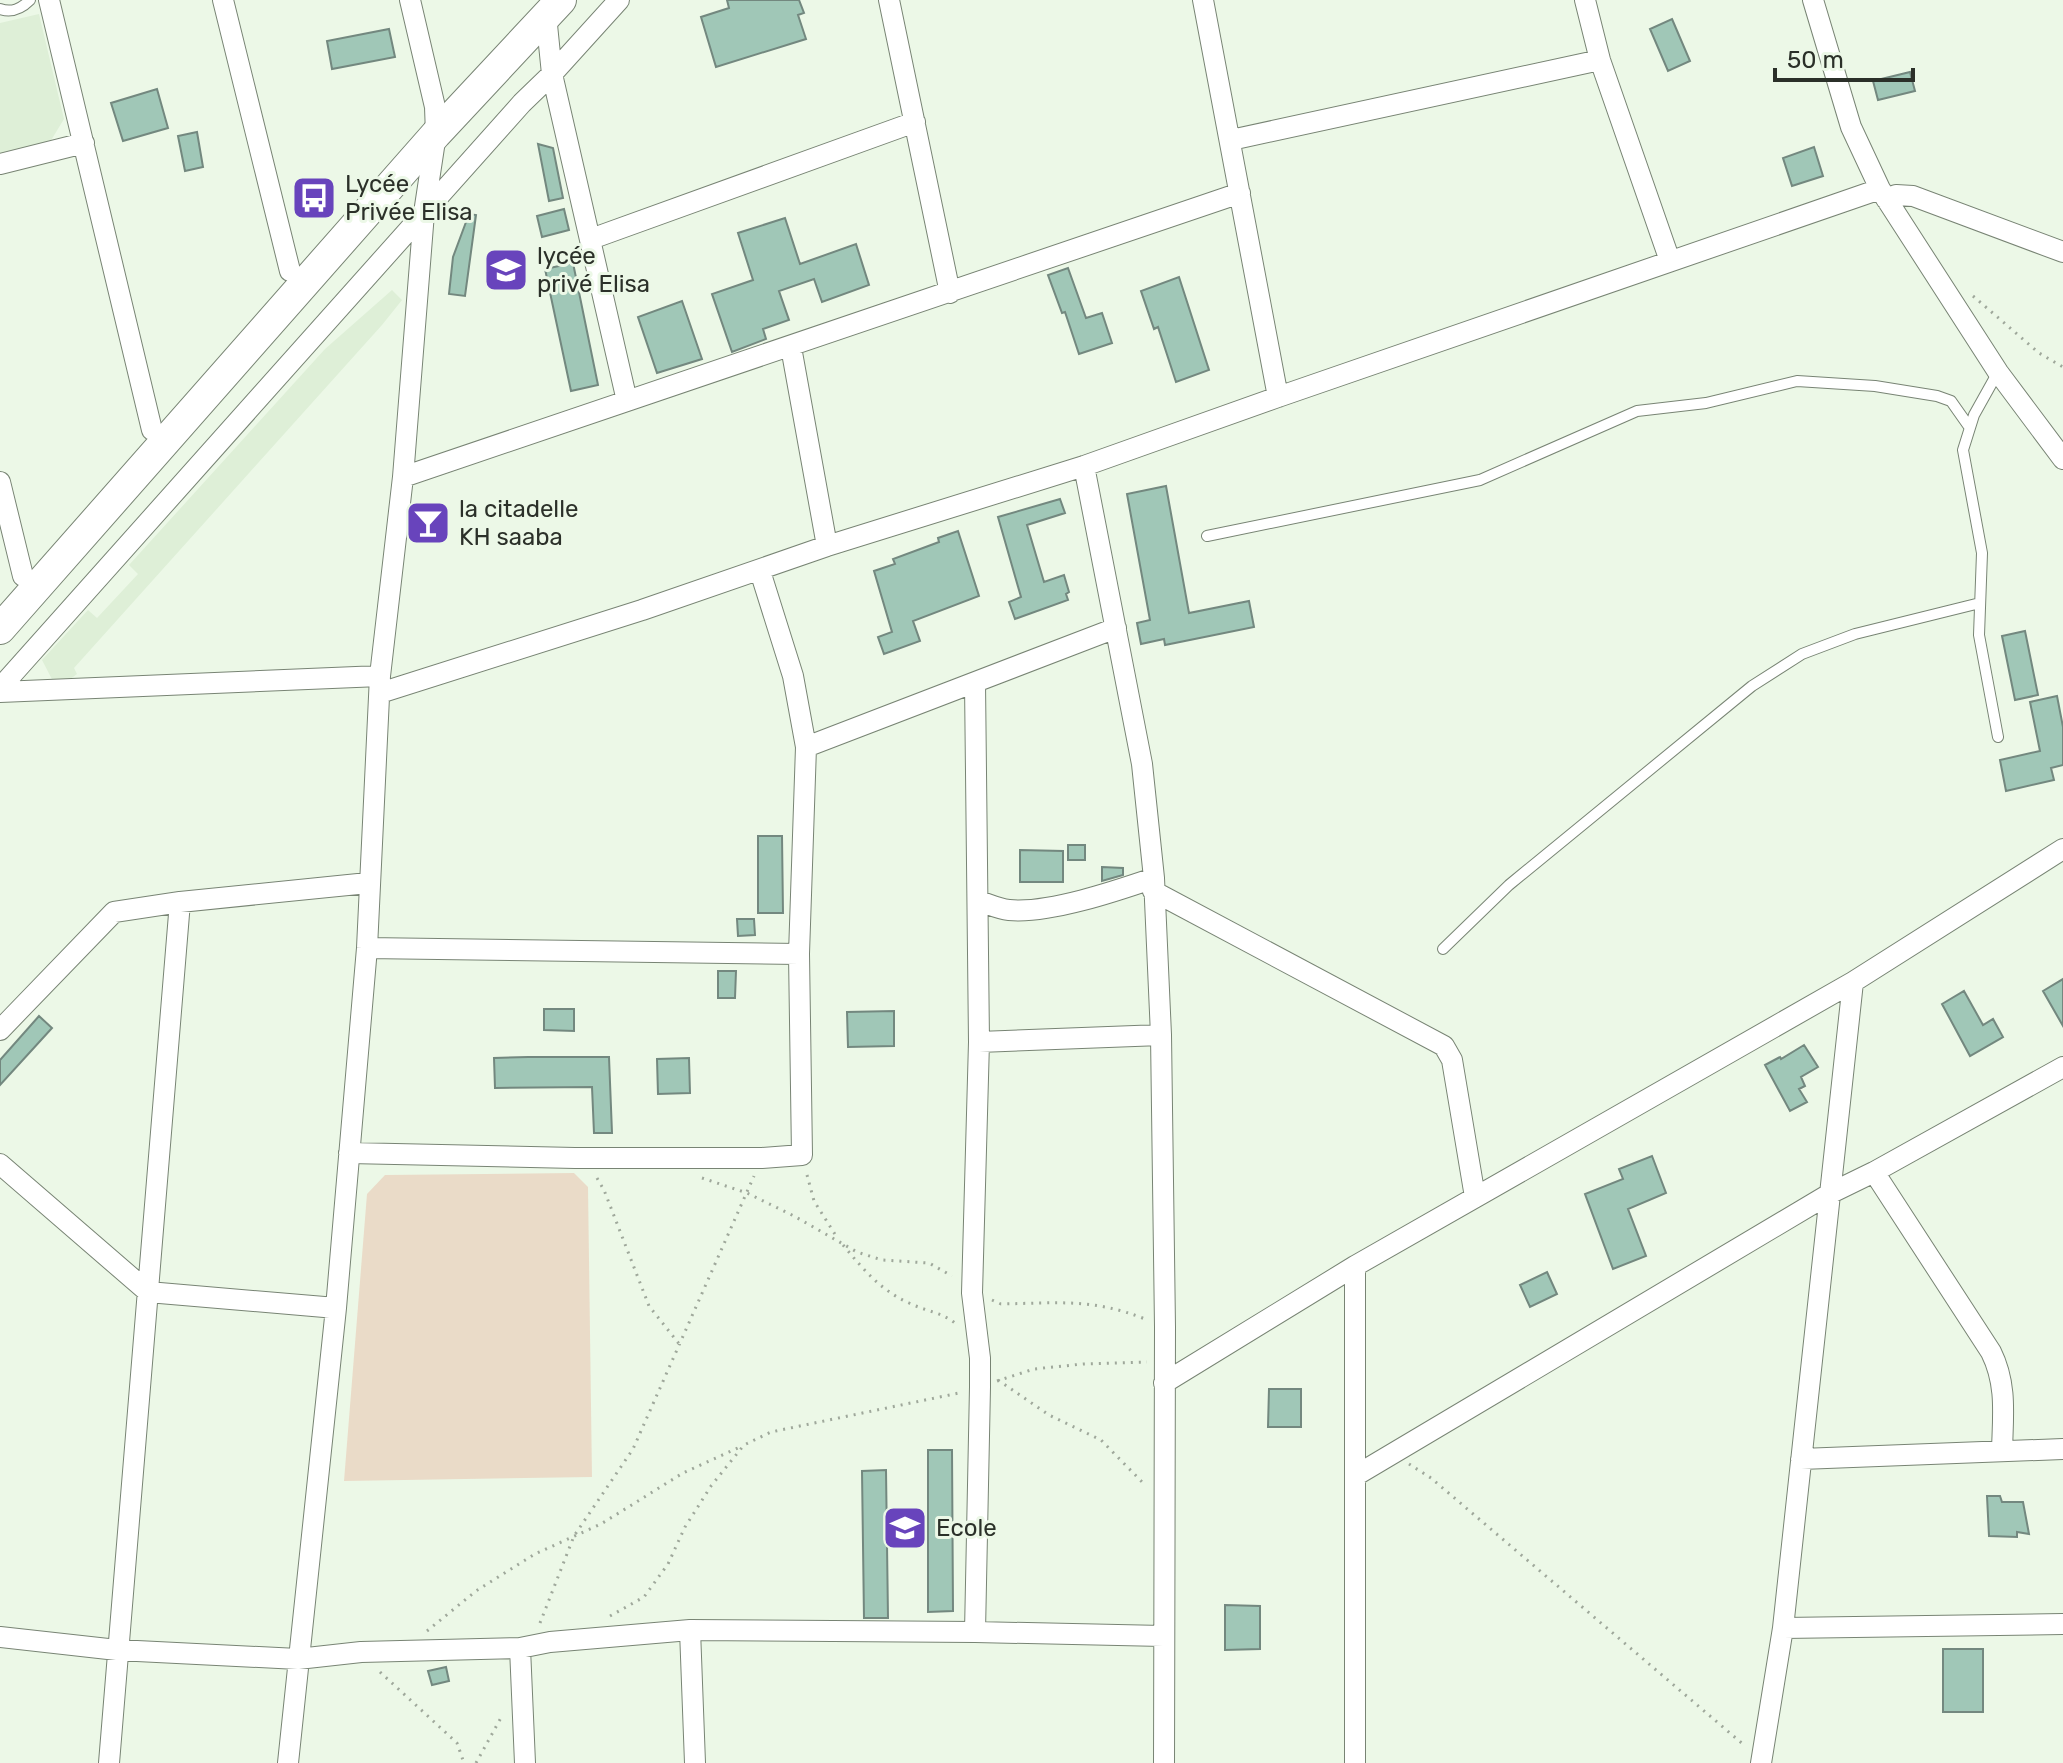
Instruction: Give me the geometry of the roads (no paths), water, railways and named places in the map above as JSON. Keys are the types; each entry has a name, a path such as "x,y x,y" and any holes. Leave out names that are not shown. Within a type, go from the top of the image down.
{"street":[{"path":"49,0 152,430"},
{"path":"223,0 290,271"},
{"path":"288,1763 336,1308 367,948 380,685 403,477 424,213 436,120 410,0"},
{"path":"0,690 522,103 619,0"},
{"path":"889,0 950,293"},
{"path":"1203,0 1278,397"},
{"path":"1585,0 1600,60 1670,261"},
{"path":"1813,0 1851,127 1883,194 1998,372 2063,459"},
{"path":"0,602 290,271 547,5"},
{"path":"547,5 552,74 627,401"},
{"path":"1231,140 1600,60"},
{"path":"0,629 436,120"},
{"path":"591,239 915,122"},
{"path":"0,164 84,143"},
{"path":"403,477 1240,193"},
{"path":"0,690 380,685 760,571 827,546 1084,466 1670,261 1883,194 1913,196 2063,252"},
{"path":"791,347 827,546"},
{"path":"1084,466 1142,764 1154,885 1161,1035 1165,1327 1164,1763"},
{"path":"0,482 23,576"},
{"path":"349,1153 575,1158 762,1158 802,1154 799,954 806,747 793,676 760,571"},
{"path":"806,747 1116,628"},
{"path":"975,683 979,1042 972,1293 980,1358 975,1632"},
{"path":"1164,1383 1355,1266 1853,982 2063,849"},
{"path":"0,1030 111,913 180,902 368,883"},
{"path":"979,901 1008,910 1032,909 1154,885 1444,1046 1452,1060 1475,1197"},
{"path":"109,1763 180,902"},
{"path":"367,948 799,954"},
{"path":"1761,1761 1783,1628 1853,982"},
{"path":"979,1042 1161,1035"},
{"path":"1355,1476 1831,1193 2063,1067"},
{"path":"0,1164 148,1292 336,1308"},
{"path":"1874,1172 2000,1369 2004,1387 2002,1450"},
{"path":"1355,1266 1355,1763"},
{"path":"1801,1459 2063,1449"},
{"path":"1783,1628 2063,1624"},
{"path":"0,1637 117,1650 298,1659 361,1652 526,1646 690,1630 1163,1636"},
{"path":"690,1630 695,1763"},
{"path":"525,1763 523,1677 526,1646"}],"lane":[{"path":"0,9 22,8 30,0"},
{"path":"1998,372 1974,415 1963,450 1982,553 1979,635 1998,737"},
{"path":"1207,536 1480,480 1637,411 1706,403 1797,381 1875,386 1937,396 1951,401 1970,428"},
{"path":"1443,949 1509,885 1752,686 1802,654 1855,634 1980,603"}],"place":[{"name":"Lycée Privée Elisa","path":"314,198"},
{"name":"lycée privé Elisa","path":"506,270"},
{"name":"la citadelle KH saaba","path":"428,523"},
{"name":"Ecole","path":"905,1528"}]}
